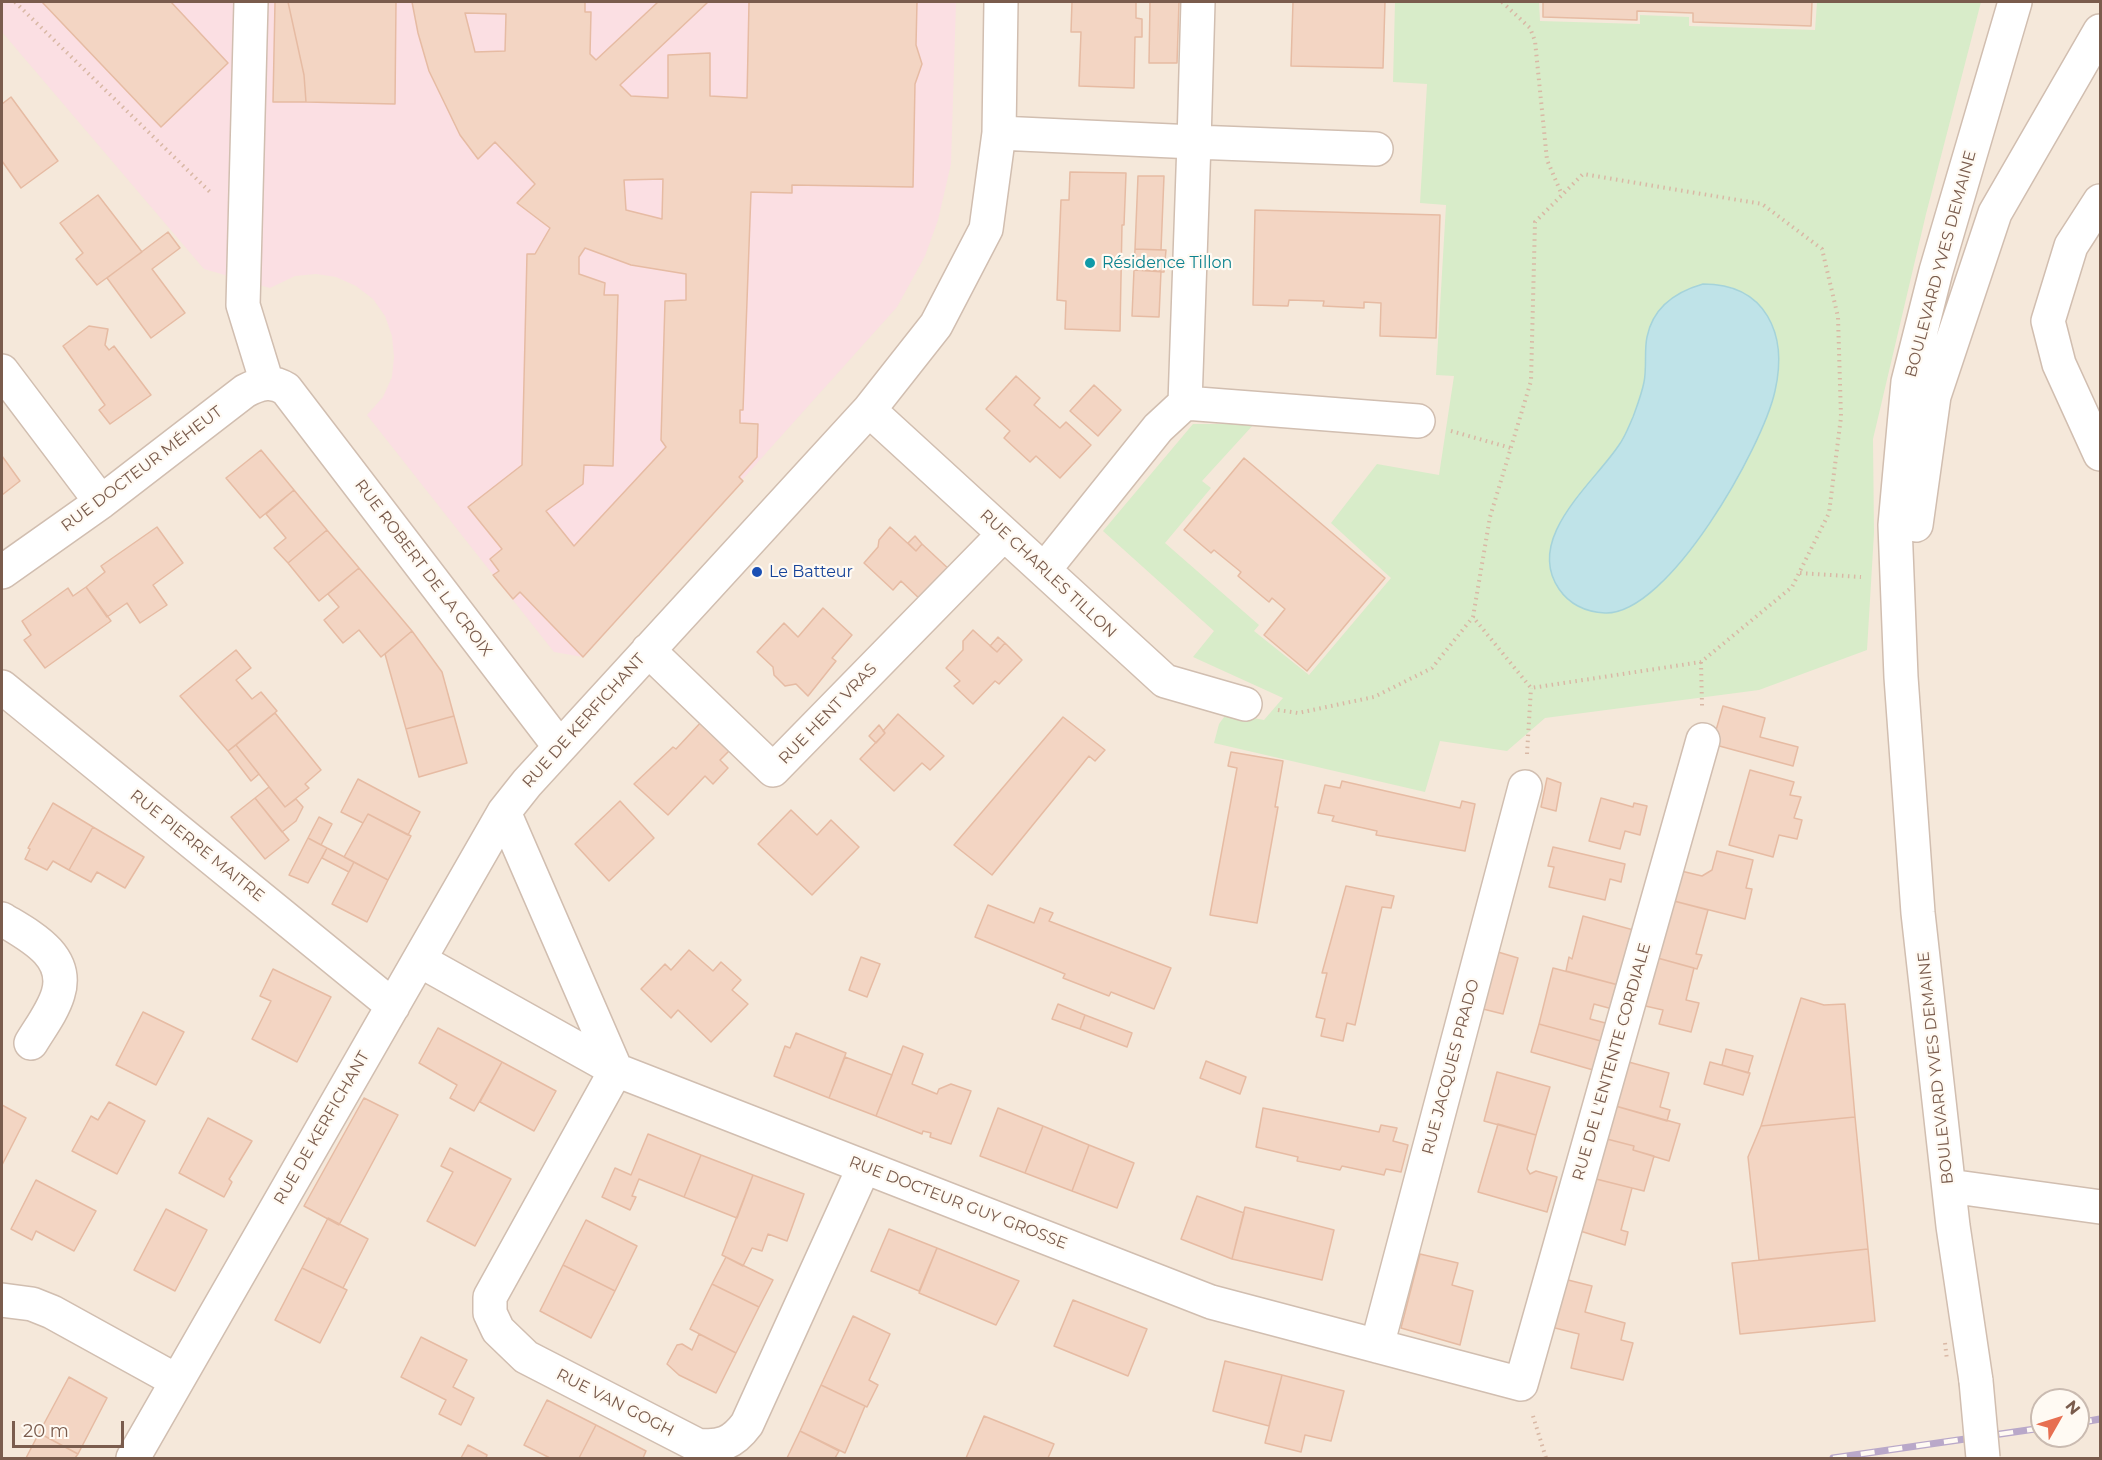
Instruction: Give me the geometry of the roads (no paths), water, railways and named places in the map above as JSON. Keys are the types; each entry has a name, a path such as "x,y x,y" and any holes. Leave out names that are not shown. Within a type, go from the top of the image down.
{"street":[{"path":"251,2 243,305 276,386"},
{"name":"RUE DE KERFICHANT","path":"133,1458 504,812 648,650 869,410 936,325 986,229 999,133 1001,2"},
{"path":"1044,570 1158,428 1185,403 1198,2"},
{"name":"BOULEVARD YVES DEMAINE","path":"1983,1458 1976,1381 1949,1186 1918,913 1901,676 1895,525 1908,382 1936,271 2015,2"},
{"name":"BOULEVARD YVES DEMAINE","path":"1901,676 1916,524 1934,396 1995,213 2100,31"},
{"path":"999,133 1376,149"},
{"path":"2100,201 2071,246 2048,321 2059,364 2100,454"},
{"path":"2,371 101,502"},
{"name":"RUE DOCTEUR MÉHEUT","path":"2,572 101,502 245,391 276,386"},
{"name":"RUE ROBERT DE LA CROIX","path":"276,386 560,747"},
{"path":"1185,403 1418,421"},
{"name":"RUE CHARLES TILLON","path":"869,410 1165,681 1245,704"},
{"name":"RUE HENT VRAS","path":"648,650 773,770 1004,534"},
{"name":"RUE PIERRE MAITRE","path":"2,687 393,1006"},
{"name":"RUE DE L'ENTENTE CORDIALE","path":"1521,1384 1703,740"},
{"name":"RUE JACQUES PRADO","path":"1377,1346 1525,787"},
{"path":"504,812 616,1070"},
{"path":"2,919 42,944 57,967 58,994 32,1043"},
{"name":"RUE DOCTEUR GUY GROSSE","path":"419,960 616,1070 1211,1302 1521,1384"},
{"name":"RUE VAN GOGH","path":"616,1070 490,1297 490,1313 498,1330 526,1357 698,1445 712,1447 726,1444 738,1436 747,1424 864,1167"},
{"path":"1949,1186 2100,1207"},
{"path":"2,1300 32,1304 52,1312 177,1381"}],"water":[{"path":"1703,284 1725,286 1743,293 1757,303 1768,316 1775,332 1778,370 1775,391 1767,416 1733,486 1684,558 1657,587 1630,606 1605,613 1585,609 1563,595 1551,570 1550,550 1556,531 1566,512 1608,460 1627,431 1643,386 1647,337 1654,317 1675,296"}],"railway":[{"path":"2090,1421 2100,1419"},
{"path":"1833,1458 2030,1430"}],"place":[{"name":"Résidence Tillon","path":"1090,263"},
{"name":"Le Batteur","path":"757,572"}]}
